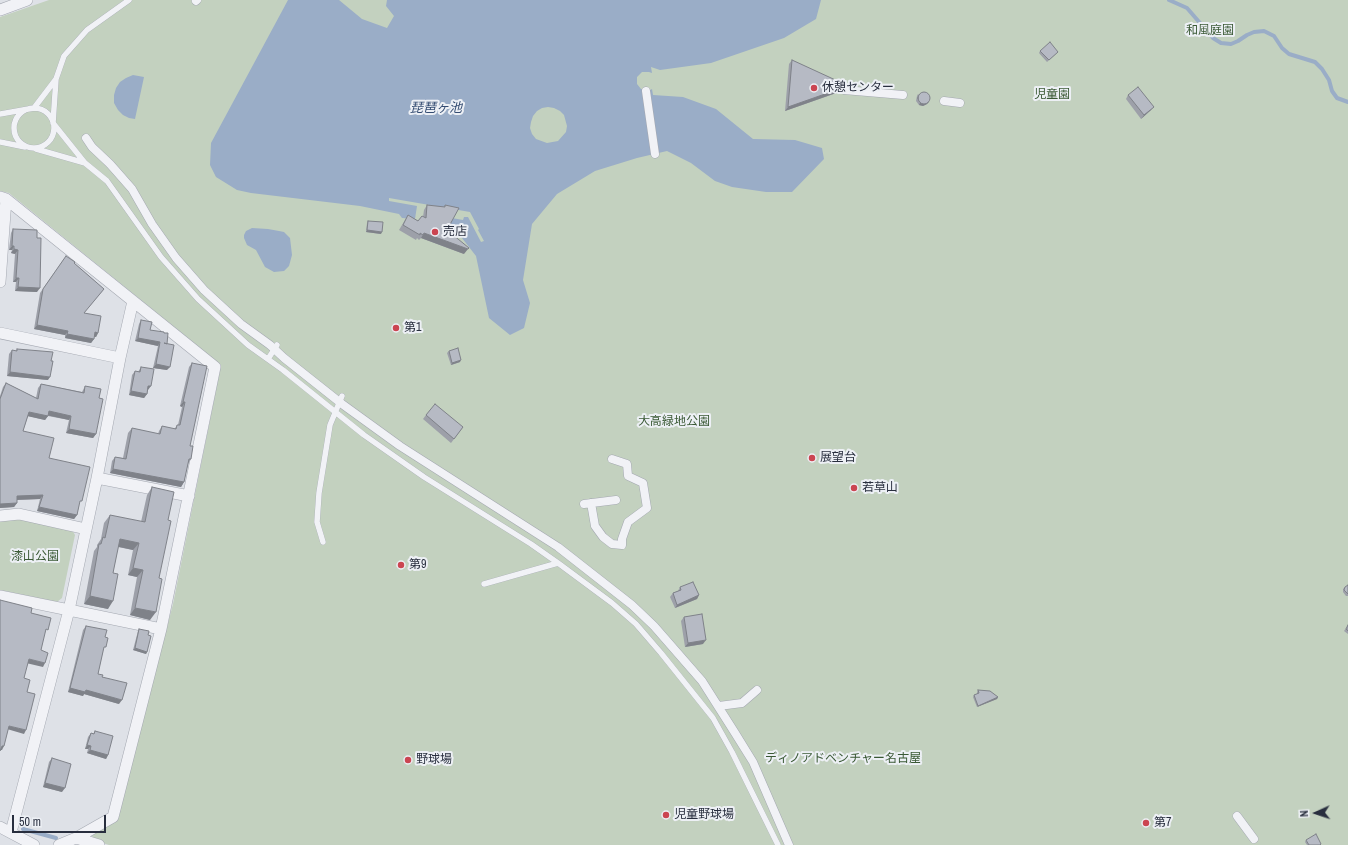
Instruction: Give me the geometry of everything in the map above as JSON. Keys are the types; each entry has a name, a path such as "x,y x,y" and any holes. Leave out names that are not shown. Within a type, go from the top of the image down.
{"street":[{"path":"0,10 27,0"},
{"path":"844,90 903,95"},
{"path":"646,91 655,154"},
{"path":"944,100 960,103"},
{"path":"86,138 92,147 110,164 132,189 152,224 176,258 204,290 241,324 256,332 276,347 284,358 400,446 558,547 632,605 654,626 702,681 719,706 753,762 789,845"},
{"path":"0,282 3,198"},
{"path":"3,198 215,367 161,629 113,817 76,838 60,845"},
{"path":"10,832 69,610 133,301"},
{"path":"0,333 120,358"},
{"path":"612,459 627,464 628,476 643,483 647,508 628,522 622,539 622,545 612,544 603,537 595,526 587,503 616,500"},
{"path":"97,478 188,496"},
{"path":"0,516 19,514 86,529"},
{"path":"0,596 161,629"},
{"path":"719,706 742,703 757,690"},
{"path":"1237,816 1254,839"},
{"path":"0,827 34,845"},
{"path":"76,838 99,845"}],"lane":[{"path":"0,142 38,148 49,141 54,129 53,123 56,79 64,56 87,30 129,0"},
{"path":"56,79 34,108 21,113 15,124 14,131 16,137 20,143 26,146 85,163"},
{"path":"0,114 34,108 46,112 85,163 107,181 161,257 198,299 248,345 364,435 424,477 531,544 612,603 636,624 713,718 732,752 778,845"},
{"path":"268,359 276,347"},
{"path":"323,542 317,522 319,493 330,425 340,399"},
{"path":"484,584 558,563"}],"green space":[{"name":"大高緑地公園","path":"49,0 1348,0 1348,845 109,845 93,840 92,833 116,821 127,781 173,604 221,365 9,193 0,191 0,17"},
{"name":"漆山公園","path":"19,518 72,530 75,535 62,598 57,602 0,590 0,519"}],"water":[{"name":"琵琶ヶ池","path":"288,0 339,0 362,19 387,28 394,16 386,6 387,0 821,0 816,19 784,38 711,63 660,70 651,67 652,73 642,72 637,77 637,84 641,89 649,91 652,89 653,95 683,97 716,109 753,139 795,140 822,148 824,159 792,192 766,192 732,187 715,181 691,163 667,151 637,158 595,171 557,194 532,224 523,280 530,303 524,328 510,335 489,318 476,256 462,238 439,225 441,216 463,220 464,217 468,217 481,242 484,241 470,212 389,198 389,201 417,206 415,219 402,218 399,214 360,206 237,190 216,177 210,165 211,143","holes":["542,108 554,108 564,115 567,126 566,132 558,141 547,143 536,139 530,128 533,116"]},
{"path":"133,75 144,77 135,119 123,115 114,103 116,88 120,82"},
{"path":"252,228 284,232 290,238 292,255 289,266 284,271 274,272 265,267 256,250 247,245 244,235 246,231"}],"building":[{"path":"1050,42 1058,52 1049,60 1040,51"},
{"name":"休憩センター","path":"792,60 842,83 842,88 788,107"},
{"path":"1138,87 1154,107 1144,115 1128,95"},
{"path":"922,92 926,92 930,98 926,104 922,104 918,100 918,96"},
{"path":"427,205 445,207 445,205 459,208 447,230 469,248 468,249 424,233 423,235 420,233 420,235 403,225 408,215 418,221 422,216 426,218"},
{"path":"368,221 383,222 382,232 367,230"},
{"path":"13,229 37,230 37,238 41,238 40,288 18,287 19,278 16,278 18,250 14,249 14,246 12,246"},
{"path":"66,256 75,262 74,263 104,289 84,313 101,316 98,333 95,332 94,339 67,334 68,331 37,325 43,289"},
{"path":"141,320 152,322 150,330 168,333 167,344 174,345 170,367 156,364 160,342 138,338"},
{"path":"458,348 461,360 452,363 449,351"},
{"path":"17,349 53,352 50,377 10,372 12,350 17,351"},
{"path":"192,363 207,366 190,446 193,446 191,459 189,459 184,482 113,469 115,457 126,459 132,428 160,434 162,426 176,429 177,425 180,425 185,402 183,402"},
{"path":"141,367 154,369 151,386 148,386 147,394 131,391 135,371 140,372"},
{"path":"6,383 38,399 41,384 84,393 85,386 101,389 99,398 103,399 96,434 69,429 71,416 49,411 48,416 29,412 23,431 54,438 49,458 90,467 77,515 39,507 43,495 17,496 17,503 0,504 0,399"},
{"path":"435,404 463,427 454,439 426,415"},
{"path":"152,487 174,492 168,520 171,521 159,578 162,579 156,612 135,608 143,570 133,568 139,543 120,539 113,573 118,574 113,601 90,596 99,544 101,544 103,537 105,538 110,515 145,522"},
{"path":"693,582 699,595 677,605 673,593 681,590 680,587"},
{"path":"1348,585 1348,594 1344,590"},
{"path":"0,600 32,608 31,613 51,618 48,630 46,629 41,650 48,653 45,663 29,659 24,678 30,680 27,692 35,694 26,730 9,726 4,746 2,746 0,751"},
{"path":"702,614 706,640 688,643 684,617"},
{"path":"86,626 107,630 105,637 108,638 106,647 104,647 98,674 103,675 102,677 127,683 122,700 86,690 85,692 70,688"},
{"path":"139,629 149,631 148,635 151,636 147,652 135,648"},
{"path":"978,690 990,691 998,697 978,706 974,695 979,693"},
{"path":"95,731 113,736 108,755 90,750 91,746 87,745 91,733 94,734"},
{"path":"52,758 71,764 65,788 45,783"},
{"path":"1316,834 1321,844 1309,845 1306,840"}],"waterway":[{"path":"1169,0 1187,8 1213,38 1221,43 1231,44 1254,32 1264,31 1274,36 1282,48 1289,54 1315,62 1322,69 1329,80 1332,91 1337,98 1348,102"},
{"path":"23,829 56,838"}],"place":[{"name":"休憩センター","path":"814,88"},
{"name":"売店","path":"435,232"},
{"name":"第1","path":"396,328"},
{"name":"展望台","path":"812,458"},
{"name":"若草山","path":"854,488"},
{"name":"第9","path":"401,565"},
{"name":"野球場","path":"408,760"},
{"name":"児童野球場","path":"666,815"},
{"name":"第7","path":"1146,823"}],"park label":[{"name":"和風庭園","path":"1210,31"},
{"name":"児童園","path":"1052,95"},
{"name":"ディノアドベンチャー名古屋","path":"843,759"}]}
